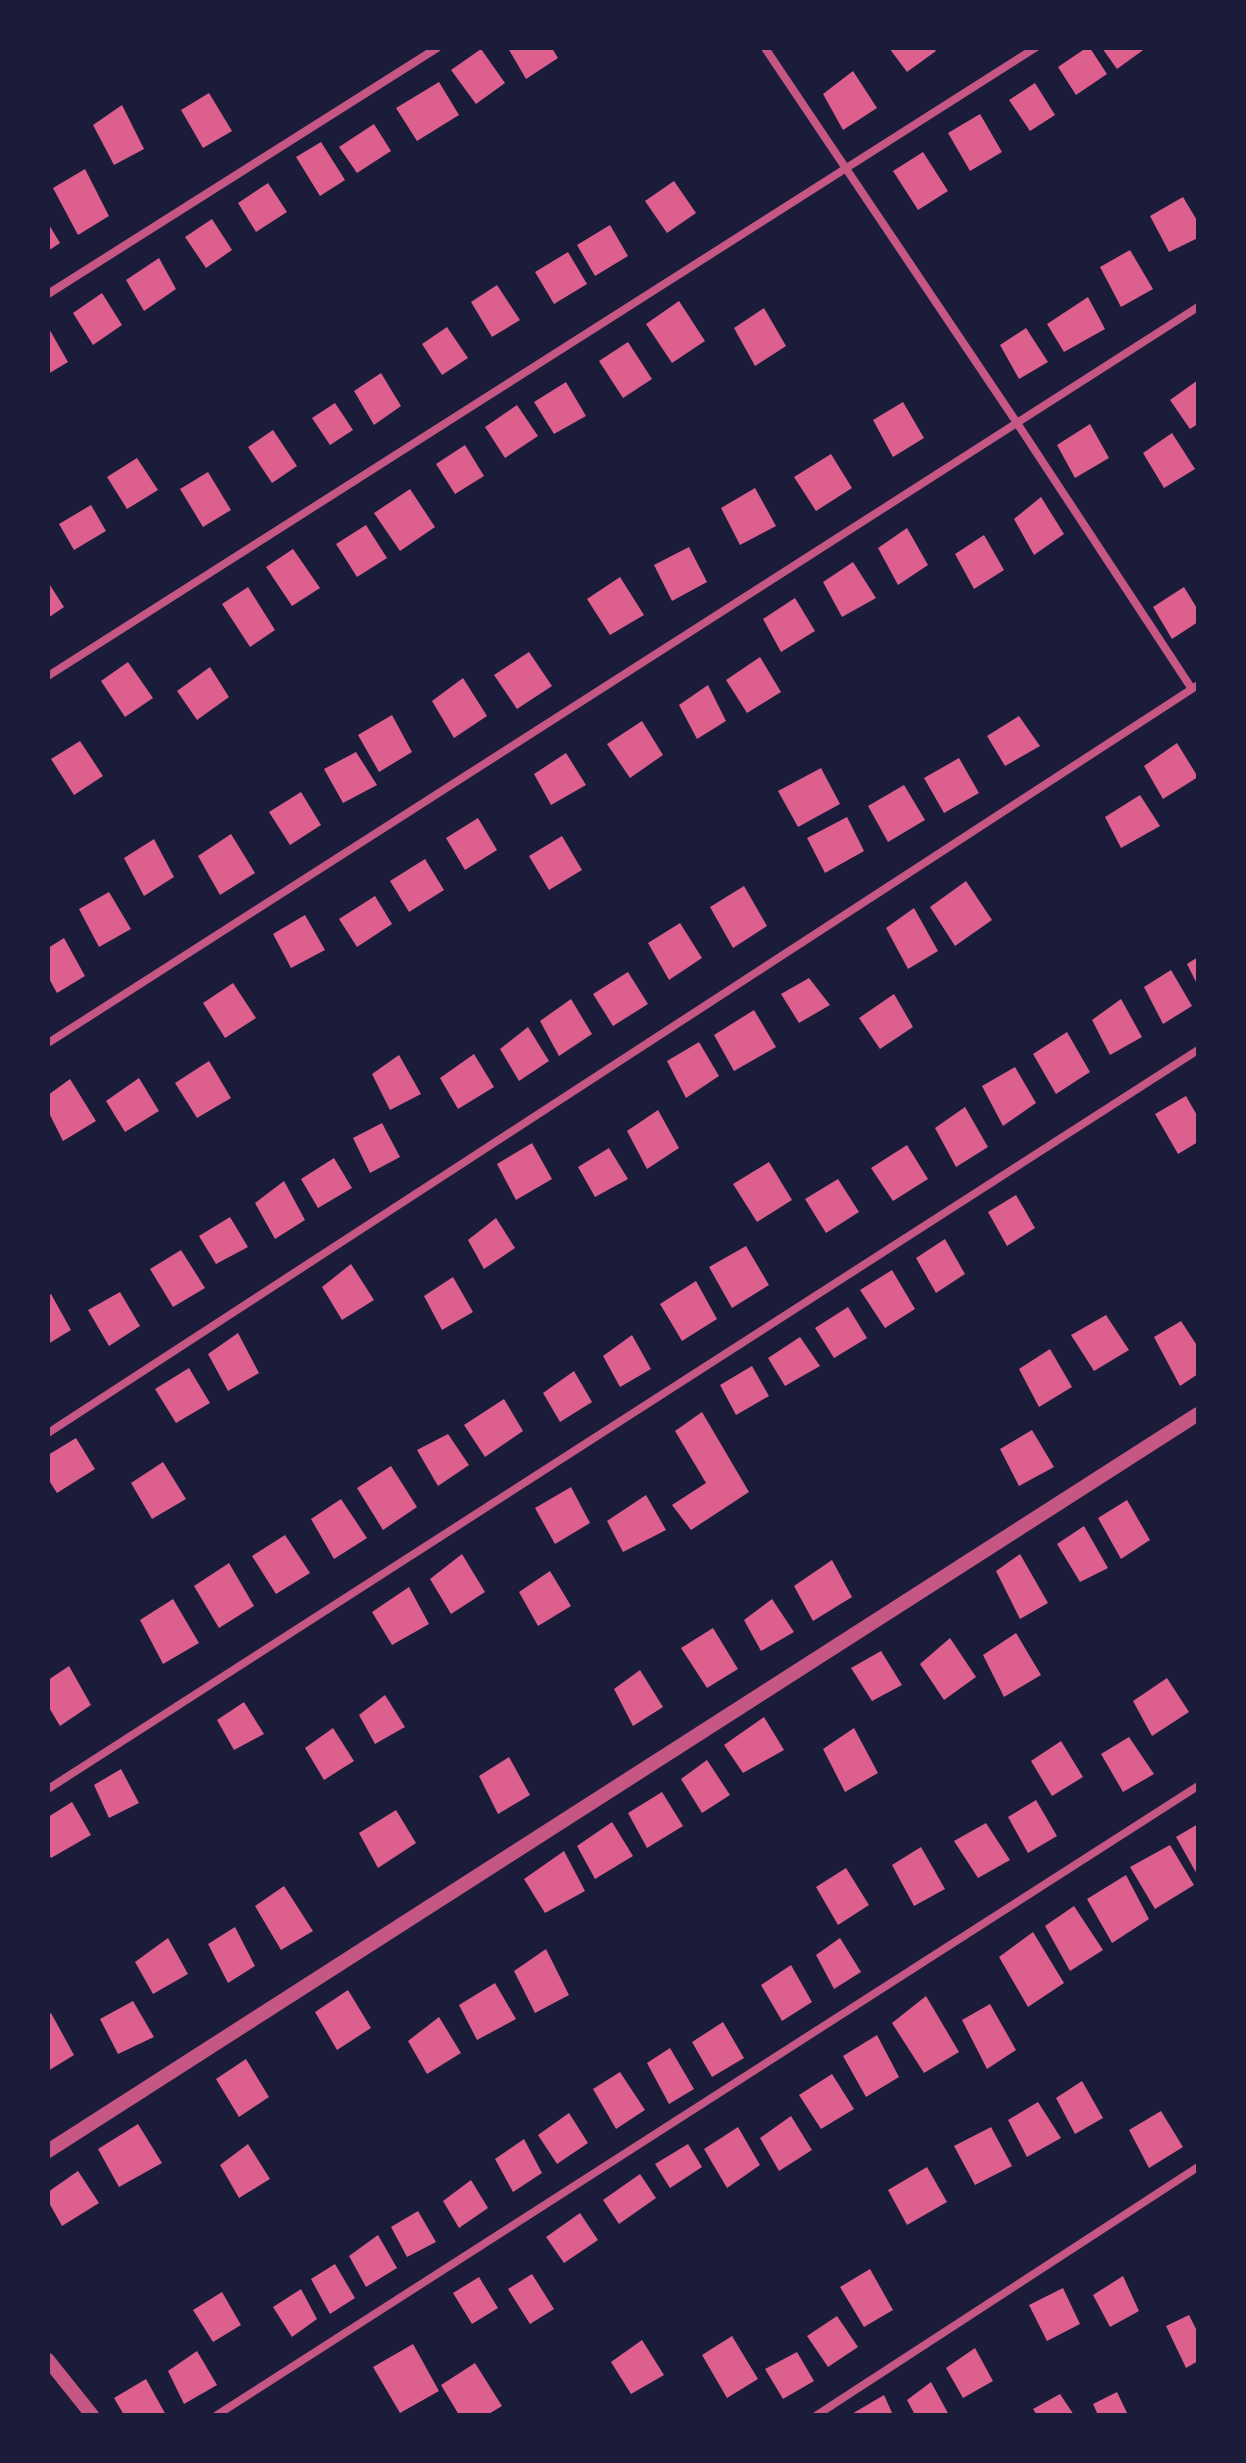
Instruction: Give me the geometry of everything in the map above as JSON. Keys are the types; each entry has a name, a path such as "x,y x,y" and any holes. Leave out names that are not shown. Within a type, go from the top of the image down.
{"street":[{"path":"48,294 437,48"},
{"path":"48,1433 1195,687 765,48"},
{"path":"48,676 1035,48"},
{"path":"48,1043 1198,307"},
{"path":"48,1789 1198,1050"},
{"path":"48,2151 1198,1414"},
{"path":"217,2415 1198,1786"},
{"path":"817,2415 1198,2167"},
{"path":"48,2360 92,2415"}],"building":[{"path":"508,48 552,48 558,58 526,79"},
{"path":"889,48 933,48 936,51 907,72"},
{"path":"1090,48 1107,74 1076,95 1058,67"},
{"path":"1102,48 1146,48 1117,69"},
{"path":"481,49 505,83 476,104 451,70"},
{"path":"853,71 877,108 843,130 823,94"},
{"path":"439,82 459,115 417,141 396,108"},
{"path":"1035,83 1055,115 1030,131 1009,100"},
{"path":"209,93 232,131 203,148 181,110"},
{"path":"122,105 144,149 114,165 93,125"},
{"path":"980,114 1002,152 970,171 948,133"},
{"path":"374,124 391,151 357,173 339,147"},
{"path":"321,142 345,180 320,196 296,157"},
{"path":"923,152 948,191 918,210 893,171"},
{"path":"85,169 109,216 78,235 53,188"},
{"path":"674,181 696,213 667,233 645,201"},
{"path":"268,183 287,212 256,232 238,203"},
{"path":"1183,197 1198,222 1198,238 1169,252 1150,216"},
{"path":"212,219 232,250 206,268 185,237"},
{"path":"48,223 60,243 48,251"},
{"path":"610,225 628,256 595,276 577,245"},
{"path":"1130,250 1153,289 1121,307 1100,267"},
{"path":"568,252 587,284 554,304 535,272"},
{"path":"159,258 176,289 144,311 126,280"},
{"path":"497,285 520,320 492,337 471,302"},
{"path":"102,293 122,325 93,345 73,313"},
{"path":"1088,297 1105,329 1064,352 1047,324"},
{"path":"679,301 705,341 672,363 646,324"},
{"path":"764,308 786,346 755,366 734,328"},
{"path":"48,327 68,362 48,374"},
{"path":"447,327 468,358 442,375 422,344"},
{"path":"1026,328 1048,362 1019,379 1000,345"},
{"path":"628,342 652,379 623,398 599,361"},
{"path":"381,373 401,406 374,425 354,391"},
{"path":"1198,380 1198,424 1190,429 1170,400"},
{"path":"566,382 586,416 554,434 534,402"},
{"path":"903,402 924,438 893,457 873,420"},
{"path":"335,403 353,430 330,445 312,418"},
{"path":"517,405 538,436 505,458 485,427"},
{"path":"1090,424 1109,458 1075,478 1057,445"},
{"path":"273,430 297,466 272,483 248,447"},
{"path":"1172,433 1195,469 1164,488 1143,453"},
{"path":"465,445 484,476 455,494 436,464"},
{"path":"831,454 852,488 816,511 794,477"},
{"path":"137,458 158,490 127,509 107,477"},
{"path":"208,472 231,510 203,527 180,489"},
{"path":"755,488 776,526 740,545 721,508"},
{"path":"410,489 435,527 400,551 374,513"},
{"path":"1041,497 1064,534 1034,555 1014,519"},
{"path":"91,505 106,531 74,550 59,524"},
{"path":"366,525 387,558 357,577 336,544"},
{"path":"907,528 928,565 898,585 878,548"},
{"path":"984,535 1004,570 974,589 955,554"},
{"path":"689,547 707,582 672,601 654,565"},
{"path":"293,549 320,588 292,606 266,567"},
{"path":"853,562 876,598 842,617 823,582"},
{"path":"620,577 644,615 610,635 587,599"},
{"path":"48,582 64,607 48,618"},
{"path":"248,587 275,630 250,647 222,604"},
{"path":"1184,587 1198,610 1198,622 1172,639 1153,607"},
{"path":"795,598 815,631 781,652 763,619"},
{"path":"529,652 552,686 517,709 494,675"},
{"path":"760,657 781,692 747,713 726,680"},
{"path":"128,662 153,698 125,717 101,681"},
{"path":"210,667 229,697 197,720 177,691"},
{"path":"463,678 487,716 454,738 432,701"},
{"path":"708,685 726,721 697,739 679,705"},
{"path":"392,715 412,752 379,772 358,735"},
{"path":"1019,716 1040,746 1005,766 987,736"},
{"path":"642,721 663,755 630,778 607,744"},
{"path":"80,741 103,776 74,795 51,759"},
{"path":"1177,743 1198,777 1163,799 1144,766"},
{"path":"356,752 377,785 343,803 324,769"},
{"path":"566,753 586,785 551,805 534,774"},
{"path":"959,758 979,793 944,813 924,778"},
{"path":"821,768 840,804 798,827 778,791"},
{"path":"904,785 925,820 888,842 868,806"},
{"path":"301,792 321,825 290,845 269,812"},
{"path":"1140,795 1160,826 1121,848 1105,817"},
{"path":"847,817 864,851 825,873 807,838"},
{"path":"478,818 497,850 465,870 446,838"},
{"path":"231,834 255,873 220,895 198,856"},
{"path":"562,836 582,870 549,890 529,856"},
{"path":"154,839 174,877 144,896 124,858"},
{"path":"425,859 444,890 409,912 390,881"},
{"path":"966,881 992,920 955,946 930,907"},
{"path":"744,886 767,926 733,948 710,907"},
{"path":"109,892 131,929 99,947 79,909"},
{"path":"375,896 392,924 357,947 339,919"},
{"path":"914,908 938,951 908,969 886,928"},
{"path":"305,915 325,950 291,968 273,934"},
{"path":"680,923 702,958 669,980 648,943"},
{"path":"64,938 85,976 57,993 48,977 48,948"},
{"path":"1198,957 1198,986 1187,964"},
{"path":"1171,970 1192,1006 1163,1024 1144,987"},
{"path":"628,972 648,1004 613,1026 593,994"},
{"path":"809,978 830,1005 799,1023 781,994"},
{"path":"233,983 256,1018 225,1038 203,1003"},
{"path":"894,994 913,1027 880,1049 859,1018"},
{"path":"571,999 592,1034 559,1056 540,1021"},
{"path":"1121,999 1142,1037 1110,1055 1092,1020"},
{"path":"754,1010 776,1047 734,1071 714,1035"},
{"path":"528,1027 549,1061 519,1081 500,1049"},
{"path":"1067,1032 1090,1072 1056,1094 1033,1054"},
{"path":"699,1042 719,1076 686,1098 667,1061"},
{"path":"474,1054 494,1087 458,1109 440,1078"},
{"path":"399,1055 421,1094 390,1110 372,1074"},
{"path":"209,1061 231,1098 197,1118 175,1083"},
{"path":"1015,1067 1036,1103 1003,1126 982,1086"},
{"path":"139,1078 159,1111 125,1132 106,1101"},
{"path":"70,1079 96,1121 63,1141 48,1111 48,1095"},
{"path":"1186,1096 1198,1117 1198,1142 1178,1154 1155,1114"},
{"path":"965,1107 988,1147 956,1167 935,1128"},
{"path":"658,1110 679,1148 647,1169 627,1131"},
{"path":"382,1123 400,1157 370,1173 353,1138"},
{"path":"532,1143 552,1179 516,1200 497,1164"},
{"path":"907,1145 928,1179 893,1201 871,1168"},
{"path":"609,1148 628,1179 595,1197 578,1167"},
{"path":"334,1158 352,1188 318,1208 301,1179"},
{"path":"769,1162 792,1200 757,1222 733,1184"},
{"path":"838,1179 859,1212 826,1233 805,1199"},
{"path":"284,1181 305,1220 275,1239 255,1203"},
{"path":"1016,1195 1035,1228 1007,1246 988,1212"},
{"path":"230,1217 248,1247 216,1264 199,1236"},
{"path":"496,1218 515,1248 484,1269 468,1240"},
{"path":"945,1239 965,1274 936,1293 916,1258"},
{"path":"746,1246 769,1285 732,1308 709,1267"},
{"path":"181,1250 205,1288 173,1307 150,1269"},
{"path":"351,1264 374,1300 342,1320 322,1287"},
{"path":"892,1270 915,1309 885,1328 860,1290"},
{"path":"453,1277 473,1312 442,1330 424,1296"},
{"path":"696,1281 717,1319 682,1341 660,1304"},
{"path":"120,1292 140,1326 109,1346 88,1310"},
{"path":"51,1294 71,1330 48,1344 48,1296"},
{"path":"848,1307 867,1338 834,1358 815,1328"},
{"path":"1106,1315 1129,1350 1094,1371 1071,1335"},
{"path":"1181,1321 1198,1347 1198,1374 1180,1386 1154,1337"},
{"path":"238,1333 259,1373 228,1391 208,1354"},
{"path":"632,1335 651,1369 620,1387 603,1356"},
{"path":"800,1337 820,1366 785,1386 768,1358"},
{"path":"1050,1349 1072,1387 1039,1407 1019,1369"},
{"path":"752,1366 769,1396 736,1415 720,1385"},
{"path":"189,1368 210,1403 176,1423 155,1389"},
{"path":"574,1371 592,1402 560,1422 543,1393"},
{"path":"504,1399 523,1431 485,1457 464,1425"},
{"path":"702,1412 749,1492 691,1530 672,1505 706,1483 675,1431"},
{"path":"1032,1430 1054,1467 1019,1486 1000,1449"},
{"path":"448,1434 469,1465 438,1486 417,1450"},
{"path":"76,1438 95,1469 57,1493 48,1479 48,1455"},
{"path":"163,1462 186,1499 152,1519 131,1483"},
{"path":"391,1466 417,1507 383,1530 357,1488"},
{"path":"571,1487 590,1523 555,1544 535,1508"},
{"path":"646,1495 666,1530 623,1552 607,1521"},
{"path":"341,1499 367,1538 334,1559 311,1519"},
{"path":"1127,1500 1150,1540 1121,1559 1098,1518"},
{"path":"1084,1526 1108,1568 1080,1582 1057,1544"},
{"path":"285,1535 310,1573 276,1594 252,1556"},
{"path":"462,1554 485,1592 451,1614 430,1579"},
{"path":"1020,1554 1048,1603 1020,1619 996,1571"},
{"path":"832,1560 852,1597 813,1621 794,1586"},
{"path":"229,1563 254,1606 219,1628 194,1586"},
{"path":"550,1571 571,1606 538,1626 519,1592"},
{"path":"409,1587 429,1624 392,1645 372,1612"},
{"path":"173,1599 199,1643 163,1664 140,1620"},
{"path":"772,1599 794,1632 761,1651 744,1620"},
{"path":"713,1628 738,1669 707,1688 681,1648"},
{"path":"1016,1633 1041,1675 1004,1697 983,1655"},
{"path":"950,1638 976,1677 944,1700 920,1664"},
{"path":"881,1651 902,1685 872,1701 851,1668"},
{"path":"69,1666 91,1705 60,1726 48,1706 48,1680"},
{"path":"640,1670 663,1707 633,1726 614,1689"},
{"path":"1167,1678 1189,1712 1152,1736 1133,1701"},
{"path":"385,1695 405,1727 375,1744 359,1715"},
{"path":"244,1702 264,1734 234,1750 217,1720"},
{"path":"764,1717 784,1750 743,1773 724,1745"},
{"path":"333,1728 354,1761 324,1780 305,1748"},
{"path":"854,1728 878,1773 845,1792 823,1749"},
{"path":"1129,1737 1154,1774 1123,1792 1101,1754"},
{"path":"1061,1741 1083,1777 1052,1796 1031,1761"},
{"path":"509,1757 530,1795 498,1814 479,1776"},
{"path":"707,1760 730,1795 702,1813 681,1779"},
{"path":"121,1769 139,1803 109,1818 94,1785"},
{"path":"662,1792 683,1826 647,1848 628,1813"},
{"path":"1036,1800 1057,1836 1028,1853 1008,1817"},
{"path":"72,1802 91,1835 51,1858 48,1853 48,1817"},
{"path":"396,1810 416,1843 378,1868 359,1833"},
{"path":"612,1822 633,1856 595,1879 577,1846"},
{"path":"986,1823 1010,1860 978,1878 954,1841"},
{"path":"1198,1824 1198,1876 1176,1837"},
{"path":"1170,1845 1194,1885 1155,1909 1130,1867"},
{"path":"921,1847 945,1889 914,1906 892,1865"},
{"path":"564,1851 585,1891 545,1913 524,1879"},
{"path":"846,1868 869,1905 838,1925 816,1887"},
{"path":"1126,1875 1149,1919 1112,1943 1087,1899"},
{"path":"284,1886 313,1931 281,1950 255,1906"},
{"path":"1074,1906 1103,1950 1070,1971 1045,1926"},
{"path":"235,1927 255,1966 228,1983 208,1944"},
{"path":"1033,1932 1064,1983 1028,2007 999,1957"},
{"path":"168,1938 188,1974 153,1994 135,1962"},
{"path":"840,1938 861,1972 834,1989 816,1955"},
{"path":"546,1949 569,1995 535,2013 514,1971"},
{"path":"791,1965 812,2002 782,2021 761,1985"},
{"path":"495,1983 516,2019 477,2040 459,2005"},
{"path":"348,1990 371,2028 337,2050 315,2012"},
{"path":"926,1996 959,2052 924,2073 892,2023"},
{"path":"133,2001 154,2037 118,2054 100,2019"},
{"path":"990,2004 1016,2050 987,2069 962,2020"},
{"path":"51,2013 74,2055 48,2071 48,2015"},
{"path":"439,2017 461,2053 427,2074 408,2041"},
{"path":"723,2022 744,2058 712,2077 692,2042"},
{"path":"877,2035 899,2077 866,2097 843,2056"},
{"path":"670,2048 694,2089 669,2104 647,2063"},
{"path":"246,2059 269,2097 239,2117 216,2079"},
{"path":"620,2072 645,2110 616,2129 593,2089"},
{"path":"832,2074 854,2109 821,2129 799,2095"},
{"path":"1082,2081 1103,2118 1075,2134 1056,2098"},
{"path":"1038,2102 1061,2138 1027,2157 1008,2120"},
{"path":"1161,2111 1183,2147 1149,2168 1129,2130"},
{"path":"569,2113 588,2143 557,2164 538,2135"},
{"path":"791,2116 812,2150 779,2171 760,2138"},
{"path":"138,2124 162,2163 119,2187 98,2149"},
{"path":"738,2127 760,2165 727,2188 704,2149"},
{"path":"991,2127 1012,2166 975,2185 954,2146"},
{"path":"524,2139 542,2173 513,2192 495,2159"},
{"path":"248,2144 270,2179 239,2198 220,2165"},
{"path":"688,2144 702,2167 670,2188 655,2164"},
{"path":"927,2167 947,2202 907,2225 888,2190"},
{"path":"78,2171 99,2203 62,2226 48,2201 48,2192"},
{"path":"640,2174 656,2198 619,2224 603,2200"},
{"path":"471,2180 488,2208 459,2228 443,2201"},
{"path":"418,2211 436,2242 407,2257 391,2227"},
{"path":"580,2213 598,2240 564,2263 546,2237"},
{"path":"378,2235 397,2268 366,2287 349,2256"},
{"path":"335,2264 355,2298 330,2314 311,2279"},
{"path":"870,2269 893,2310 864,2327 840,2287"},
{"path":"532,2274 554,2309 530,2324 508,2289"},
{"path":"1123,2276 1139,2311 1110,2327 1093,2295"},
{"path":"479,2277 498,2308 472,2324 453,2293"},
{"path":"1063,2288 1080,2324 1047,2341 1029,2305"},
{"path":"301,2289 317,2319 292,2337 273,2307"},
{"path":"222,2292 241,2325 213,2342 193,2310"},
{"path":"1189,2315 1198,2333 1198,2361 1186,2368 1166,2326"},
{"path":"837,2316 858,2347 828,2367 807,2336"},
{"path":"732,2336 758,2379 727,2398 702,2355"},
{"path":"642,2340 664,2375 631,2394 611,2362"},
{"path":"413,2344 439,2391 400,2413 373,2367"},
{"path":"975,2348 993,2381 963,2398 946,2368"},
{"path":"197,2351 217,2385 184,2404 168,2371"},
{"path":"797,2352 814,2381 783,2399 765,2369"},
{"path":"475,2363 502,2406 487,2415 459,2415 441,2385"},
{"path":"146,2379 166,2415 124,2415 114,2398"},
{"path":"931,2382 949,2415 915,2415 907,2400"},
{"path":"1117,2392 1128,2415 1098,2415 1093,2404"},
{"path":"1060,2394 1074,2415 1037,2415 1033,2409"},
{"path":"884,2395 893,2415 850,2415"}]}
